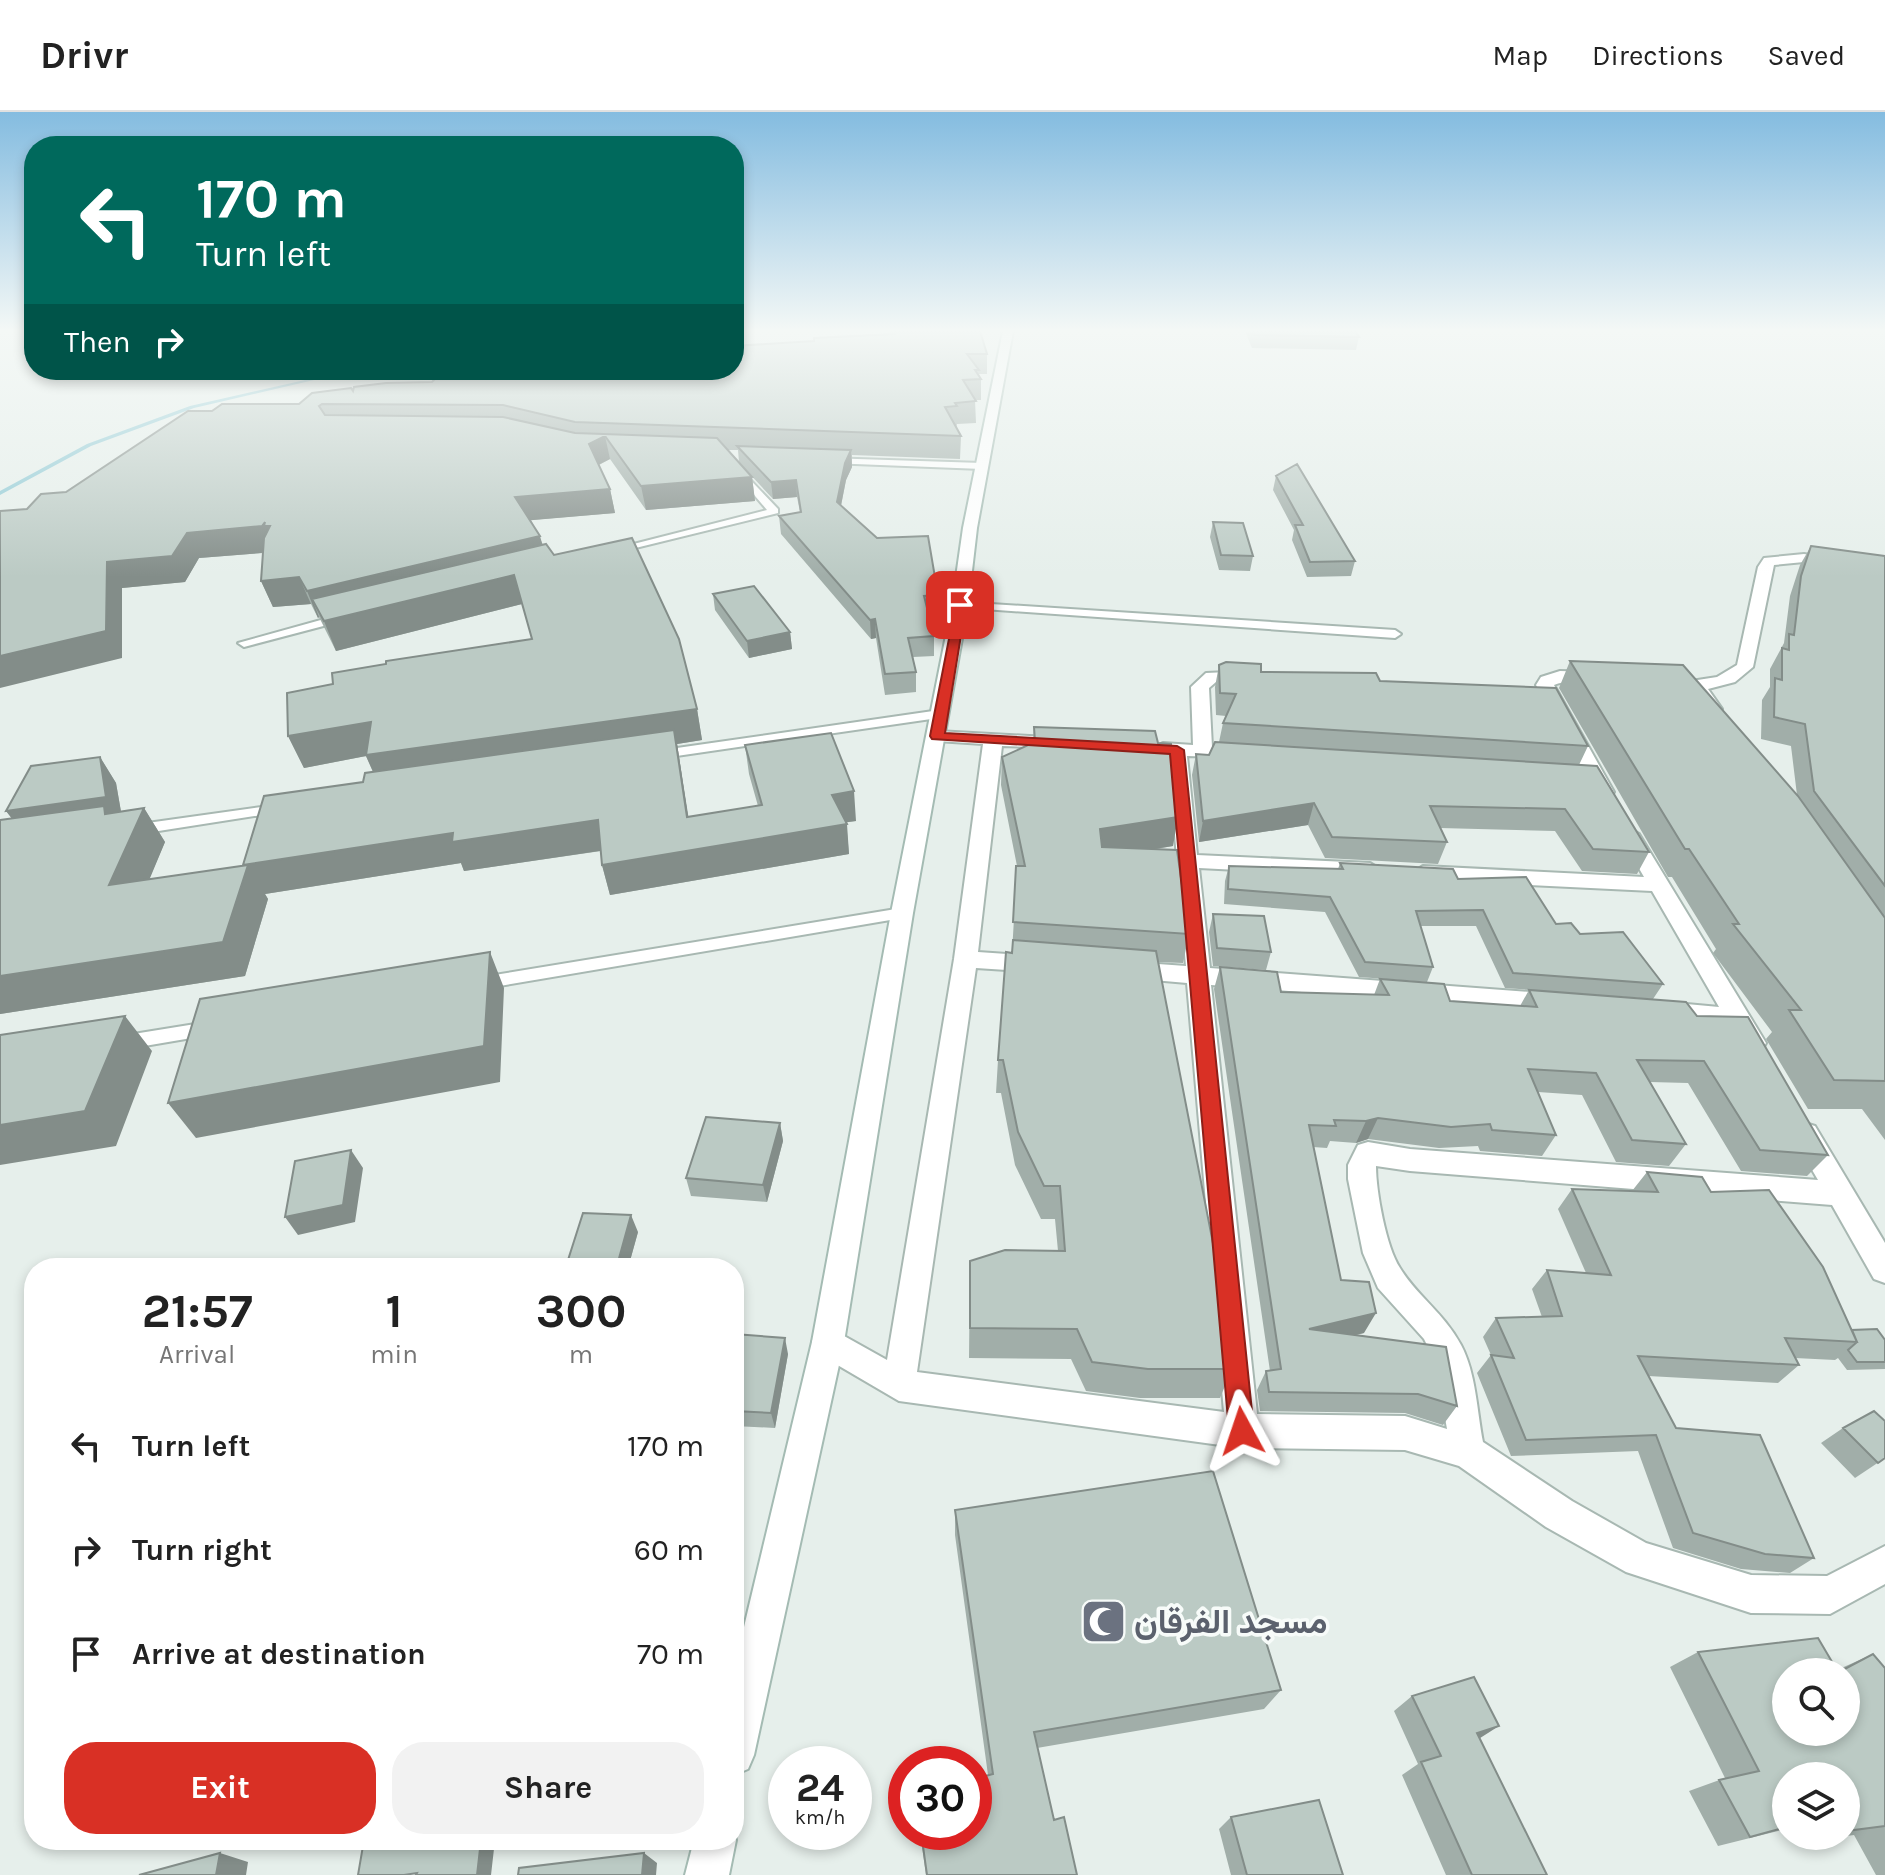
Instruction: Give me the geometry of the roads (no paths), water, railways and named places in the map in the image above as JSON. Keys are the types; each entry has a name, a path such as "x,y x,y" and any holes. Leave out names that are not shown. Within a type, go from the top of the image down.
{"street":[{"path":"744,1711 828,1342 992,413"},
{"path":"1723,723 1689,684 1721,683 1745,667 1765,567 1769,561 1804,558 1885,571"},
{"path":"1242,1431 1200,974 1185,861 1190,751 1200,687 1204,682 1226,675 1270,678"},
{"path":"1618,679 1570,675 1552,678 1545,685 1544,699 1588,778 1616,812 1761,1058"},
{"path":"939,725 993,740 1085,745"},
{"path":"899,1385 966,959 993,740"},
{"path":"1146,748 1266,756"},
{"path":"1185,861 1660,885"},
{"path":"966,959 1060,965"},
{"path":"1107,968 1580,1005"},
{"path":"1643,1010 1738,1017"},
{"path":"1792,1112 1885,1270"},
{"path":"1468,1452 1451,1358 1435,1329 1389,1278 1378,1253 1362,1179 1362,1165 1368,1153 1426,1162 1839,1194"},
{"path":"828,1342 899,1385 1242,1431 1405,1433 1468,1452 1559,1514 1639,1559 1751,1594 1830,1595 1885,1564"},
{"path":"707,1875 713,1850"}],"lane":[{"path":"604,553 774,511 724,455"},
{"path":"815,459 982,466"},
{"path":"960,605 1395,634"},
{"path":"244,643 361,614"},
{"path":"642,757 939,725"},
{"path":"110,833 298,806"},
{"path":"451,988 902,913"},
{"path":"109,1045 233,1025"}],"waterway":[{"path":"0,493 89,445 175,413"}],"place":[{"name":"مسجد الفرقان","path":"1103,1622"}]}
